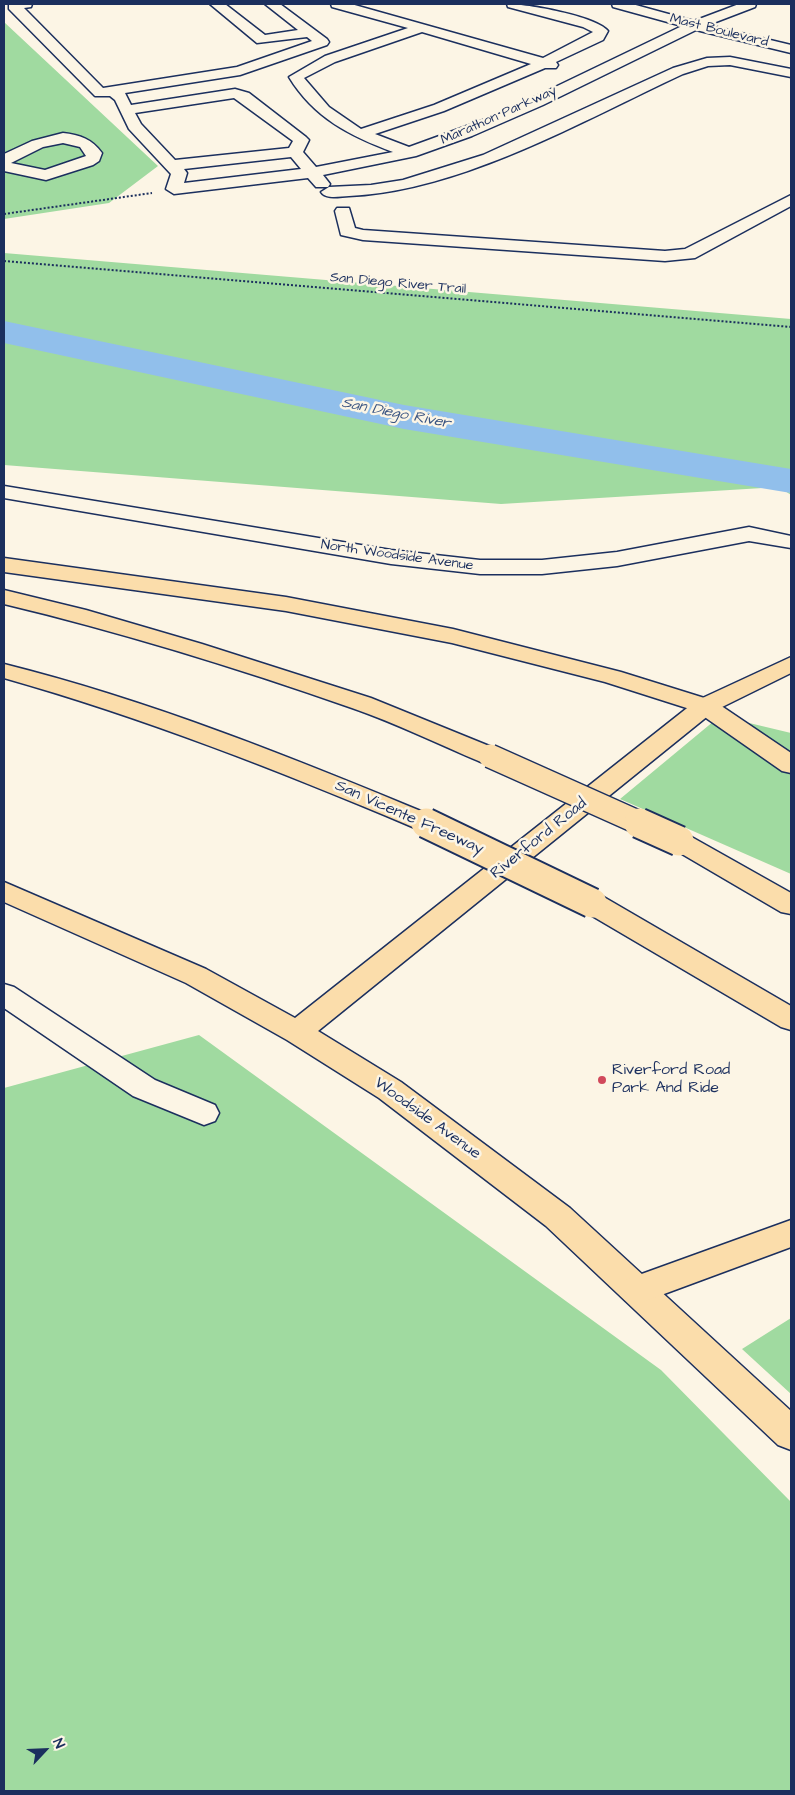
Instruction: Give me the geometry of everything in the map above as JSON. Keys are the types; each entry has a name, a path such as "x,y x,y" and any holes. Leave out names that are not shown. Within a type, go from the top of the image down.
{"main road":[{"path":"4,565 286,604 453,636 613,677 705,706 791,765"},
{"path":"4,597 78,615 194,648 362,703 490,756 678,842 791,905"},
{"name":"Riverford Road","path":"297,1032 705,706 791,664"},
{"name":"San Vicente Freeway","path":"4,671 148,713 290,766 424,822 592,903 791,1019"},
{"name":"Woodside Avenue","path":"4,891 196,976 297,1032 390,1090 550,1211 791,1434"},
{"path":"637,1290 791,1233"}],"street":[{"path":"26,4 14,6 100,93 240,71 322,42 272,4"},
{"path":"217,4 262,40 309,33"},
{"path":"337,4 588,77"},
{"path":"360,134 440,108 544,63 598,37 601,31 588,24 512,4"},
{"name":"Mast Boulevard","path":"618,4 695,26 791,49"},
{"name":"Mast Boulevard","path":"662,4 712,19 791,36"},
{"name":"Marathon Parkway","path":"174,189 311,172 410,153 467,134 695,26 750,4"},
{"path":"410,153 360,134 331,118 305,94 296,76 330,59 422,28"},
{"path":"791,73 730,61 707,62 678,71 633,77 480,161 406,184 331,194 323,200 328,208 343,211 347,230 363,235 665,256 689,254 791,200"},
{"path":"605,69 633,77"},
{"path":"113,91 121,98 134,126 179,173 174,189"},
{"path":"126,110 224,93 244,96 301,140 295,152"},
{"path":"4,160 39,143 55,139 79,141 86,144 94,153 93,158 87,162 43,182 4,166"},
{"path":"295,152 331,194"},
{"path":"172,166 295,152"},
{"name":"North Woodside Avenue","path":"4,492 391,557 480,567 542,567 617,559 749,534 791,542"},
{"path":"4,994 144,1088 204,1113"}],"path":[{"path":"4,214 174,189"},
{"name":"San Diego River Trail","path":"4,261 791,327"}],"green space":[{"path":"4,22 158,166 109,203 4,219"},
{"path":"4,253 791,319 791,495 779,487 501,504 4,465"},
{"path":"720,716 791,733 791,874 620,799"},
{"path":"199,1035 661,1370 791,1502 791,1791 4,1791 4,1088"},
{"path":"791,1318 791,1394 742,1349"}],"waterway":[{"name":"San Diego River","path":"4,332 404,417 791,481"}],"place":[{"name":"Riverford Road Park And Ride","path":"602,1080"}]}
